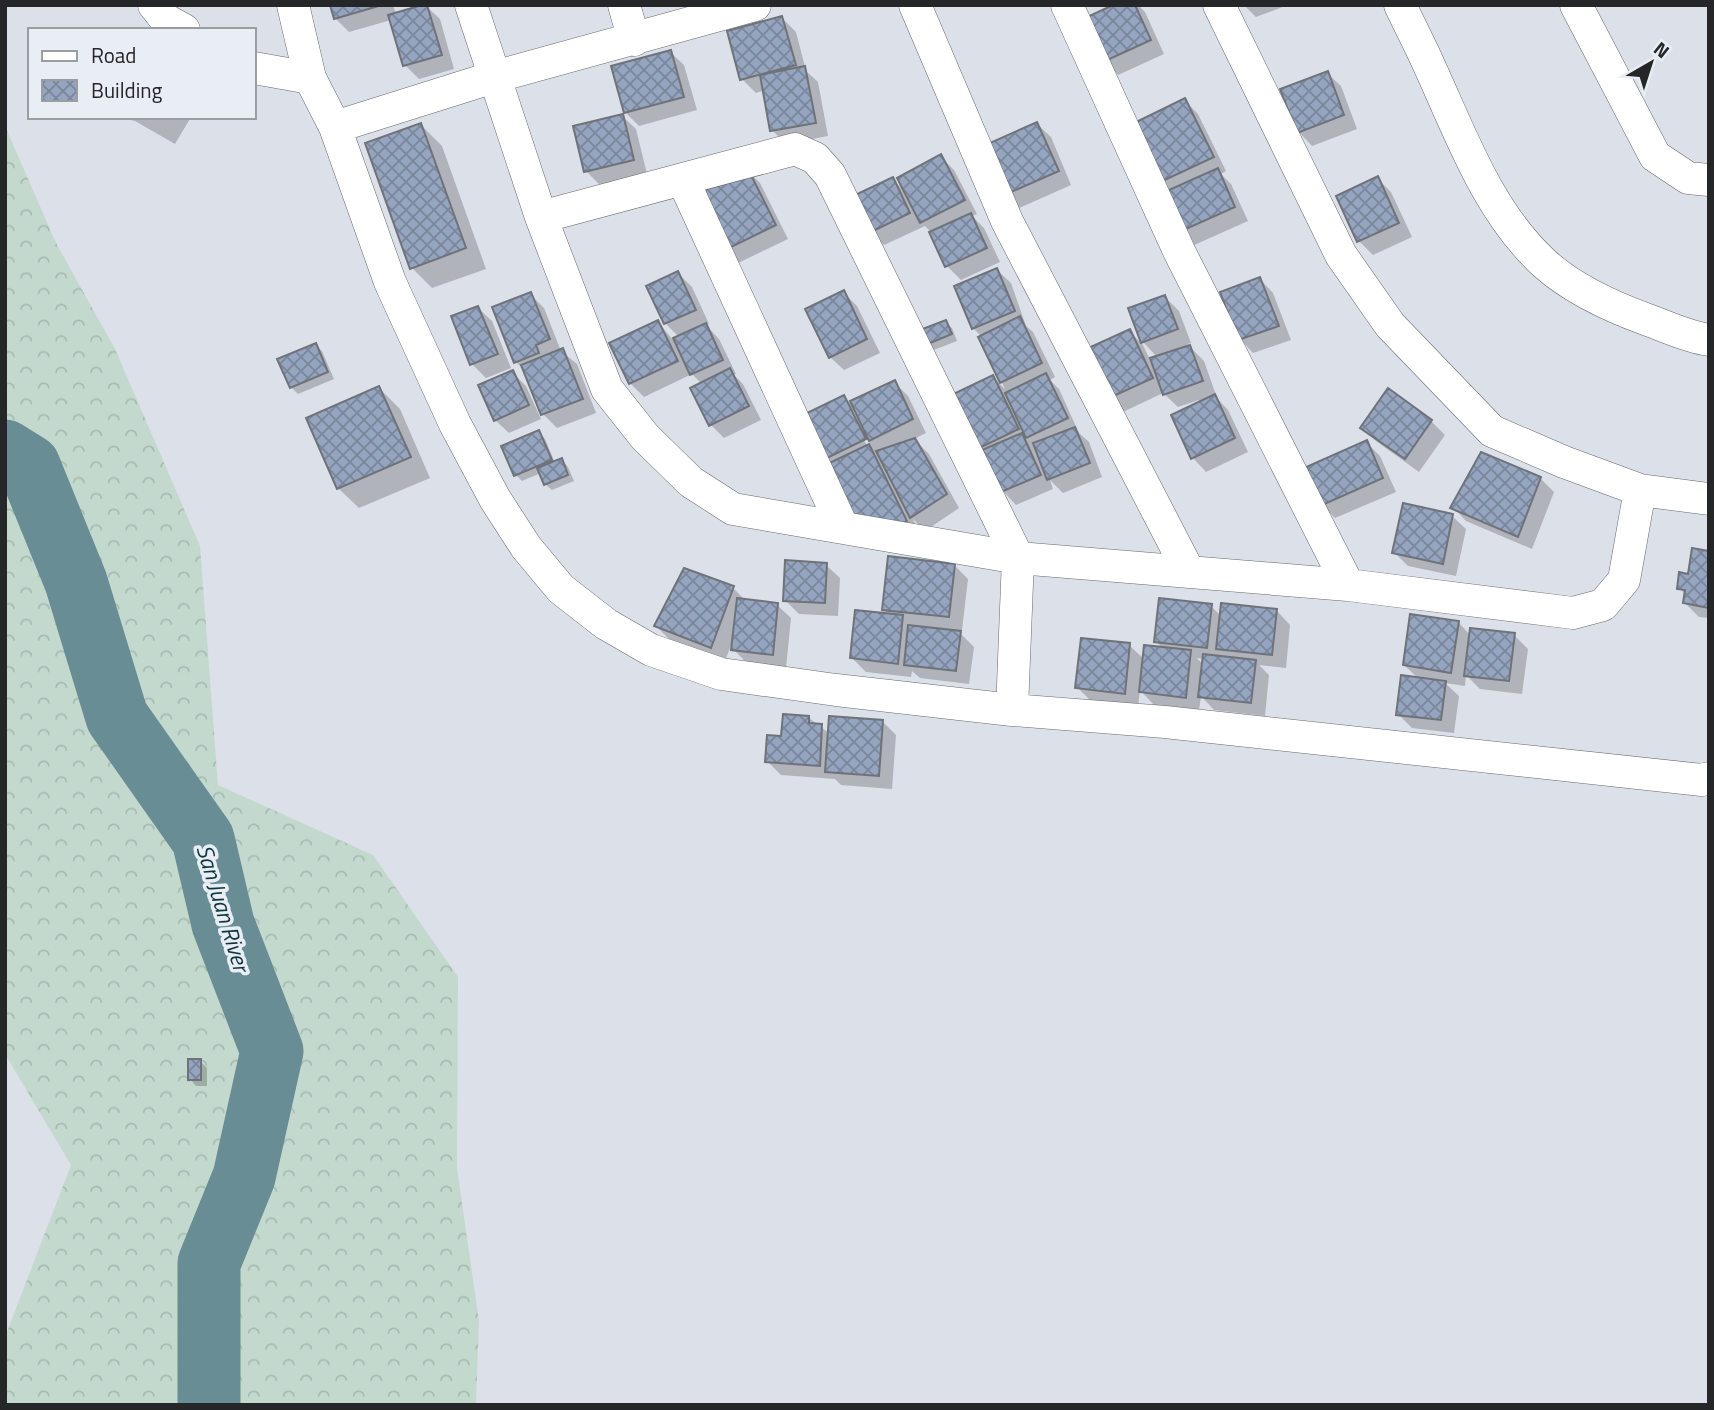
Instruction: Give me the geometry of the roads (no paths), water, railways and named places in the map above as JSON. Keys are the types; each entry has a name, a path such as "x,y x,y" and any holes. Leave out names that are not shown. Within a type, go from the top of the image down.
{"street":[{"path":"154,5 166,20 180,28"},
{"path":"293,5 310,78 335,127 390,282 455,424 495,499 526,547 561,589 606,624 651,650 721,674 1012,710 1165,722 1702,780 1709,778"},
{"path":"471,5 541,217 607,389 645,437 691,482 733,509 1018,558 1348,585 1573,613 1603,605 1624,580 1640,490"},
{"path":"624,5 634,40"},
{"path":"335,127 494,77 755,5"},
{"path":"915,5 1007,221 1189,572"},
{"path":"1067,5 1179,251 1348,585"},
{"path":"1219,5 1341,255 1390,325 1492,431 1564,462 1640,490 1709,499"},
{"path":"1400,5 1462,140 1492,196 1520,235 1546,264 1587,294 1637,316 1709,340"},
{"path":"1576,5 1655,156 1688,178 1709,180"},
{"path":"256,68 310,78"},
{"path":"541,217 683,180 772,153 795,149 815,158 830,175 1018,558 1012,710"},
{"path":"683,180 843,528"}],"waterway":[{"name":"San Juan River","path":"5,451 29,466 76,582 117,717 203,839 223,924 272,1051 244,1177 209,1263 209,1405"}]}
